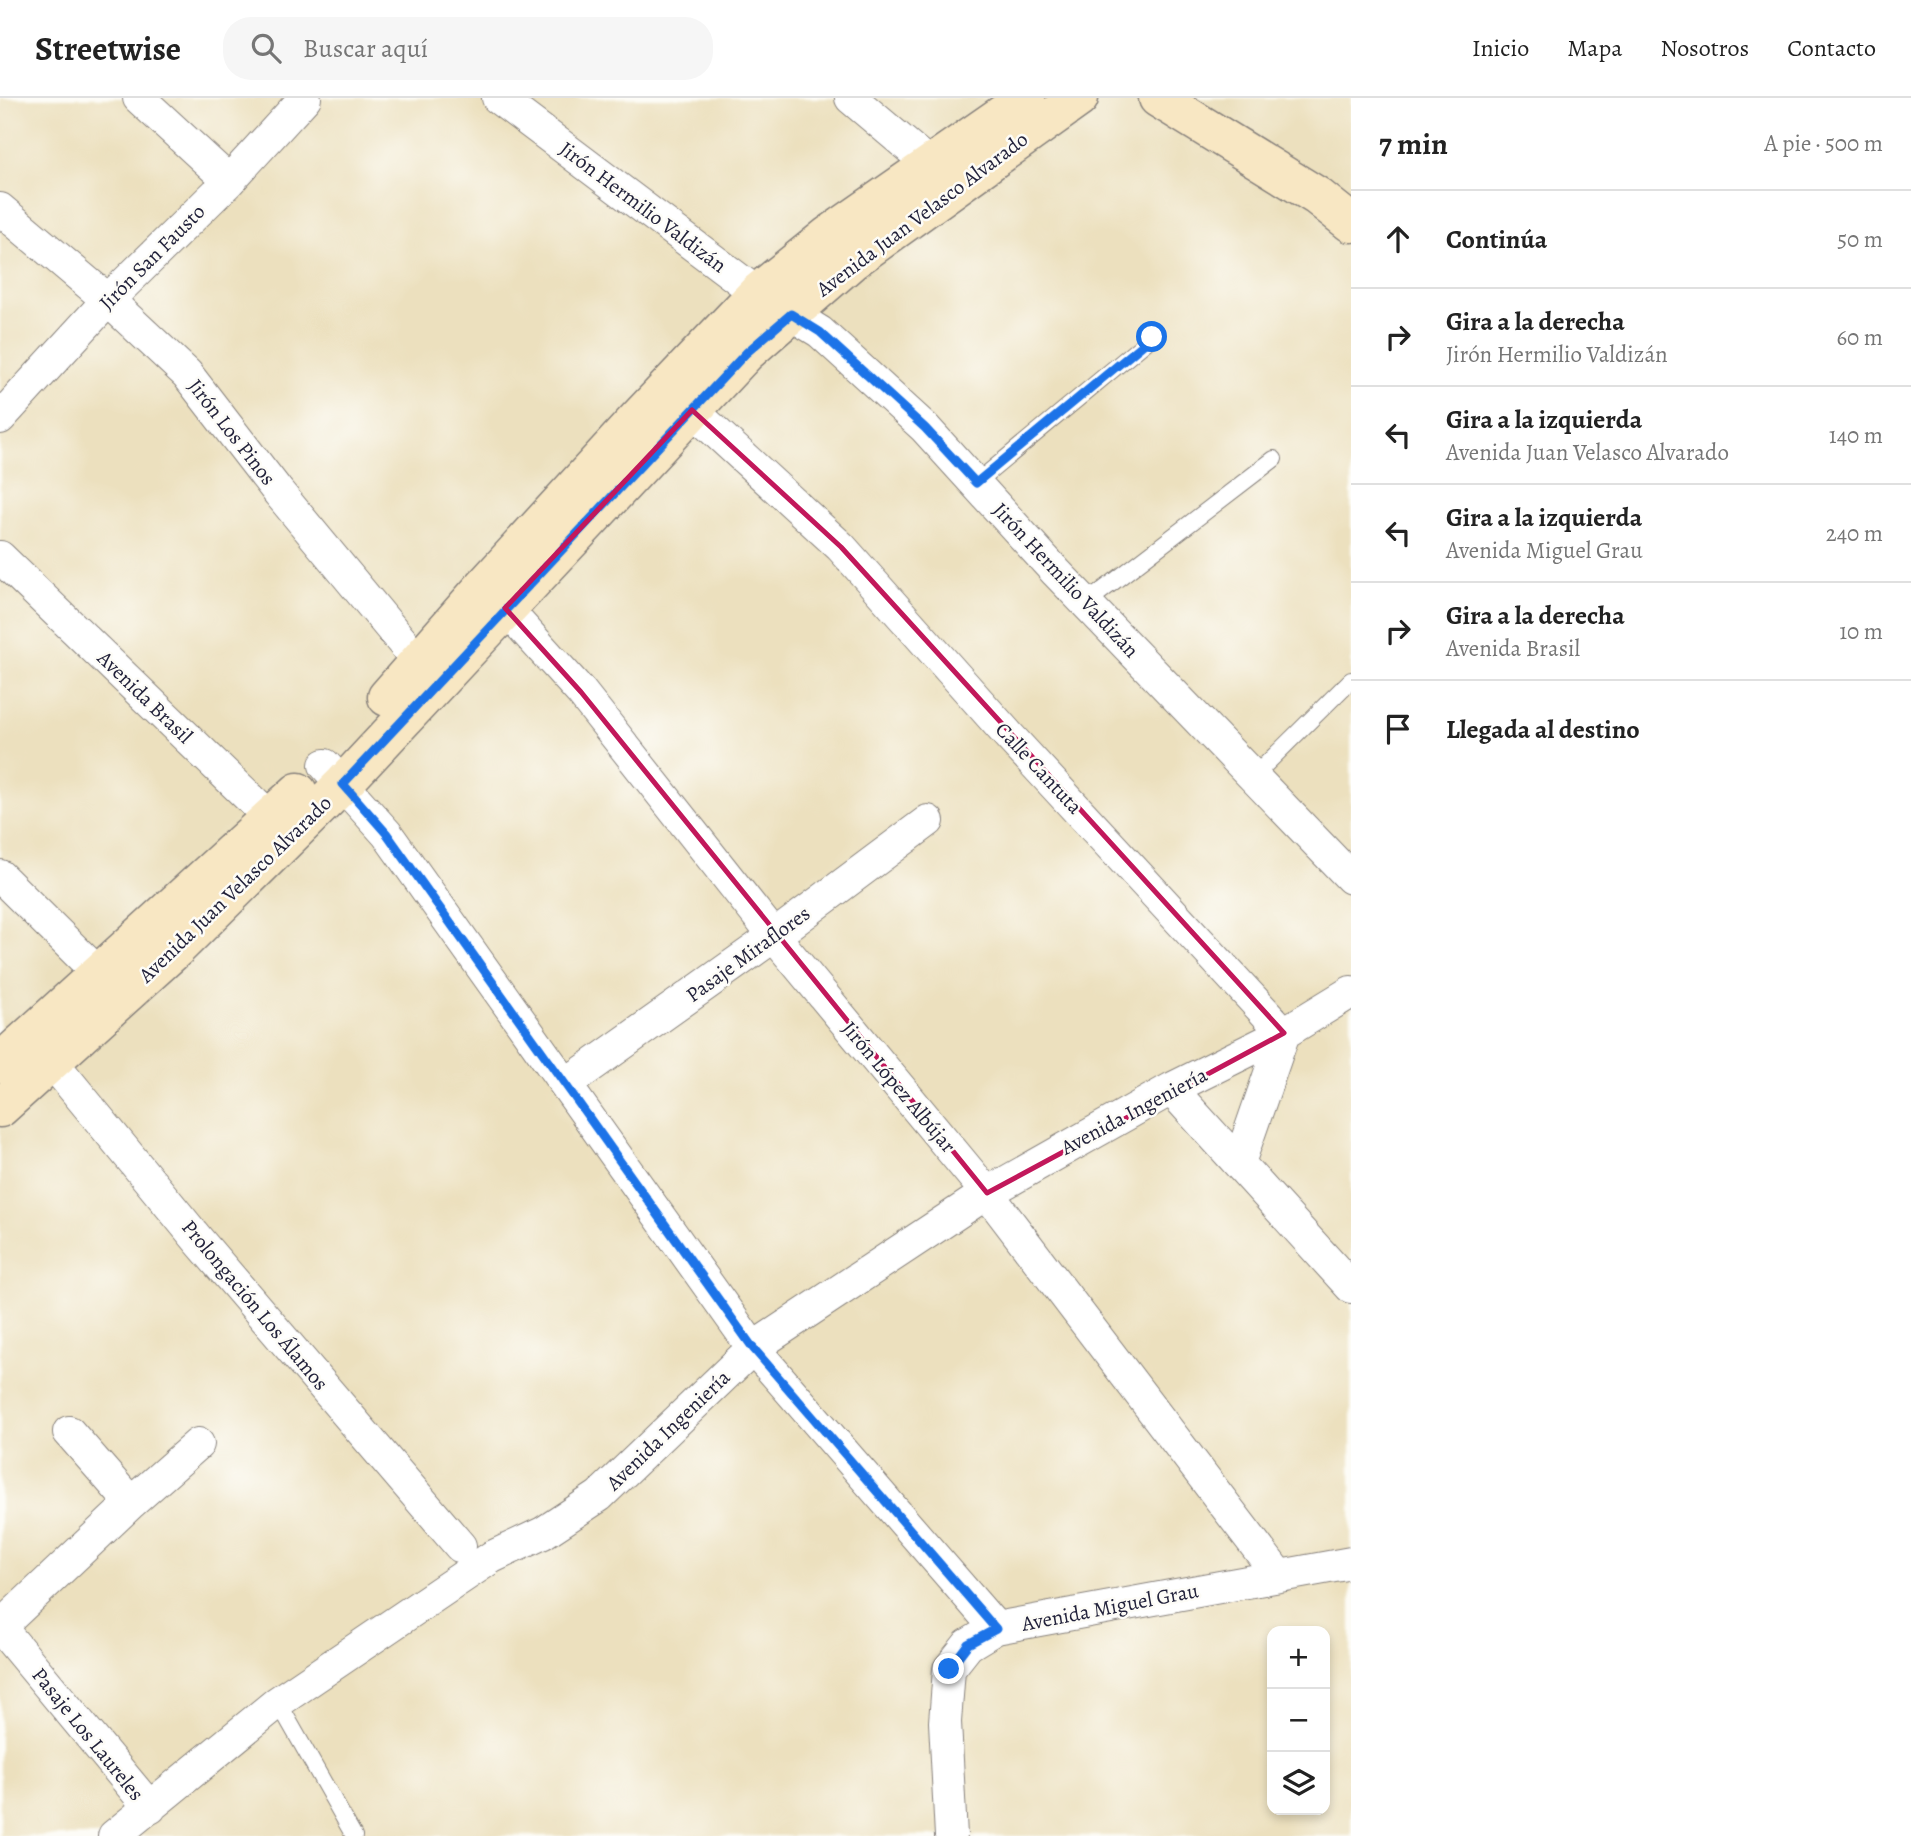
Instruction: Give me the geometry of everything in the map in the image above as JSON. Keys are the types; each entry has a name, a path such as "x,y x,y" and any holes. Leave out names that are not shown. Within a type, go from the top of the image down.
{"street":[{"path":"139,98 229,181"},
{"name":"Jirón San Fausto","path":"0,418 108,300 229,181 305,98"},
{"name":"Jirón Hermilio Valdizán","path":"498,98 757,293 820,332 925,428 1086,603 1351,878"},
{"path":"852,98 929,164"},
{"name":"Avenida Juan Velasco Alvarado","path":"427,673 485,585 757,293 829,235 1026,98"},
{"name":"Avenida Juan Velasco Alvarado","path":"0,1108 176,949 280,827 334,774 427,673 505,608 746,353 853,260 1079,98"},
{"path":"1158,98 1317,196 1351,223"},
{"name":"Jirón Los Pinos","path":"0,209 108,300 187,374 279,493 427,673"},
{"name":"Calle Cantuta","path":"692,410 841,547 1010,737 1284,1033"},
{"name":"Avenida Brasil","path":"0,557 280,827"},
{"name":"Jirón López Albújar","path":"505,608 581,692 774,936 987,1192 1279,1576"},
{"name":"Avenida Miguel Grau","path":"334,774 387,834 753,1348 996,1629 1351,1563"},
{"name":"Pasaje Miraflores","path":"565,1084 774,936 928,821"},
{"name":"Avenida Juan Velasco Alvarado","path":"0,1063 99,974 280,827"},
{"path":"0,876 99,974"},
{"name":"Avenida Ingeniería","path":"114,1836 278,1702 492,1557 543,1533 599,1496 753,1348 987,1192 1171,1089 1284,1033 1351,992"},
{"path":"1239,1163 1284,1033"},
{"name":"Prolongación Los Álamos","path":"52,1062 199,1241 460,1546"},
{"path":"1171,1089 1351,1287"},
{"path":"69,1432 131,1503"},
{"path":"0,1627 131,1503 198,1444"},
{"name":"Pasaje Los Laureles","path":"0,1627 149,1808"},
{"path":"951,1836 945,1722 949,1669 968,1644 996,1629"}],"lane":[{"path":"976,483 1152,337"},
{"path":"1086,603 1274,459"},
{"path":"1254,776 1351,680"},
{"path":"278,1702 354,1836"}],"highlighted area":[{"path":"692,410 841,547 1284,1033 987,1193 581,692 505,608"}],"route":[{"path":"949,1669 968,1644 996,1629 753,1348 387,834 343,784 746,353 791,314 820,332 925,428 976,483 1152,337"}]}
